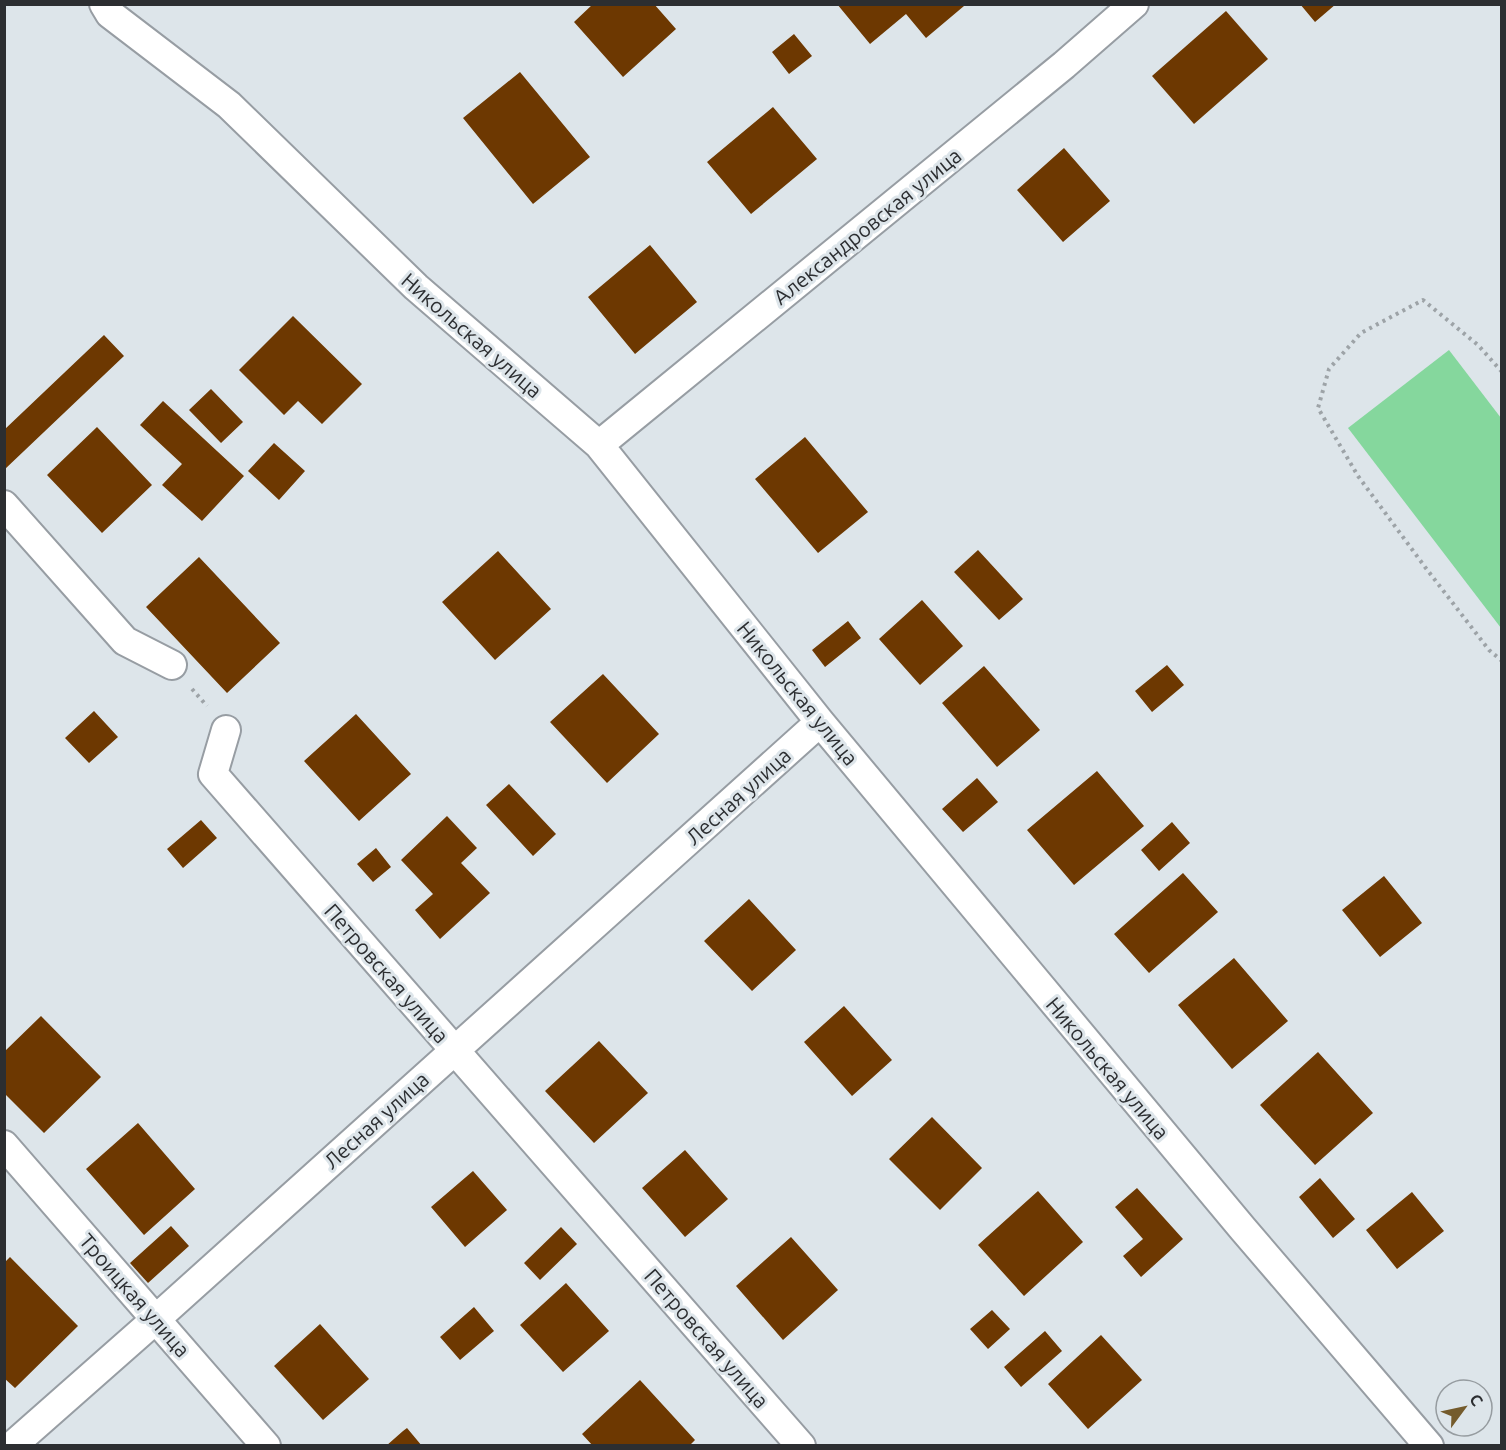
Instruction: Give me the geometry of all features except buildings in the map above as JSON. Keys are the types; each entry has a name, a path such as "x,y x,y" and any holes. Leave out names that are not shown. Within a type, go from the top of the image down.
{"street":[{"name":"Никольская улица","path":"104,4 111,14 229,105 416,287 599,445 820,722 1243,1229 1429,1446"},
{"name":"Александровская улица","path":"599,445 1046,80 1134,4"},
{"path":"4,505 125,641 172,665"},
{"name":"Лесная улица","path":"12,1446 820,722"},
{"name":"Петровская улица","path":"226,730 213,774 801,1446"},
{"name":"Троицкая улица","path":"4,1145 266,1446"}],"path":[{"path":"1502,372 1478,345 1423,300 1361,333 1329,369 1317,408 1358,476 1489,650 1502,661"},
{"path":"172,665 226,730"}],"green space":[{"path":"1449,350 1501,418 1501,628 1348,428"}]}
